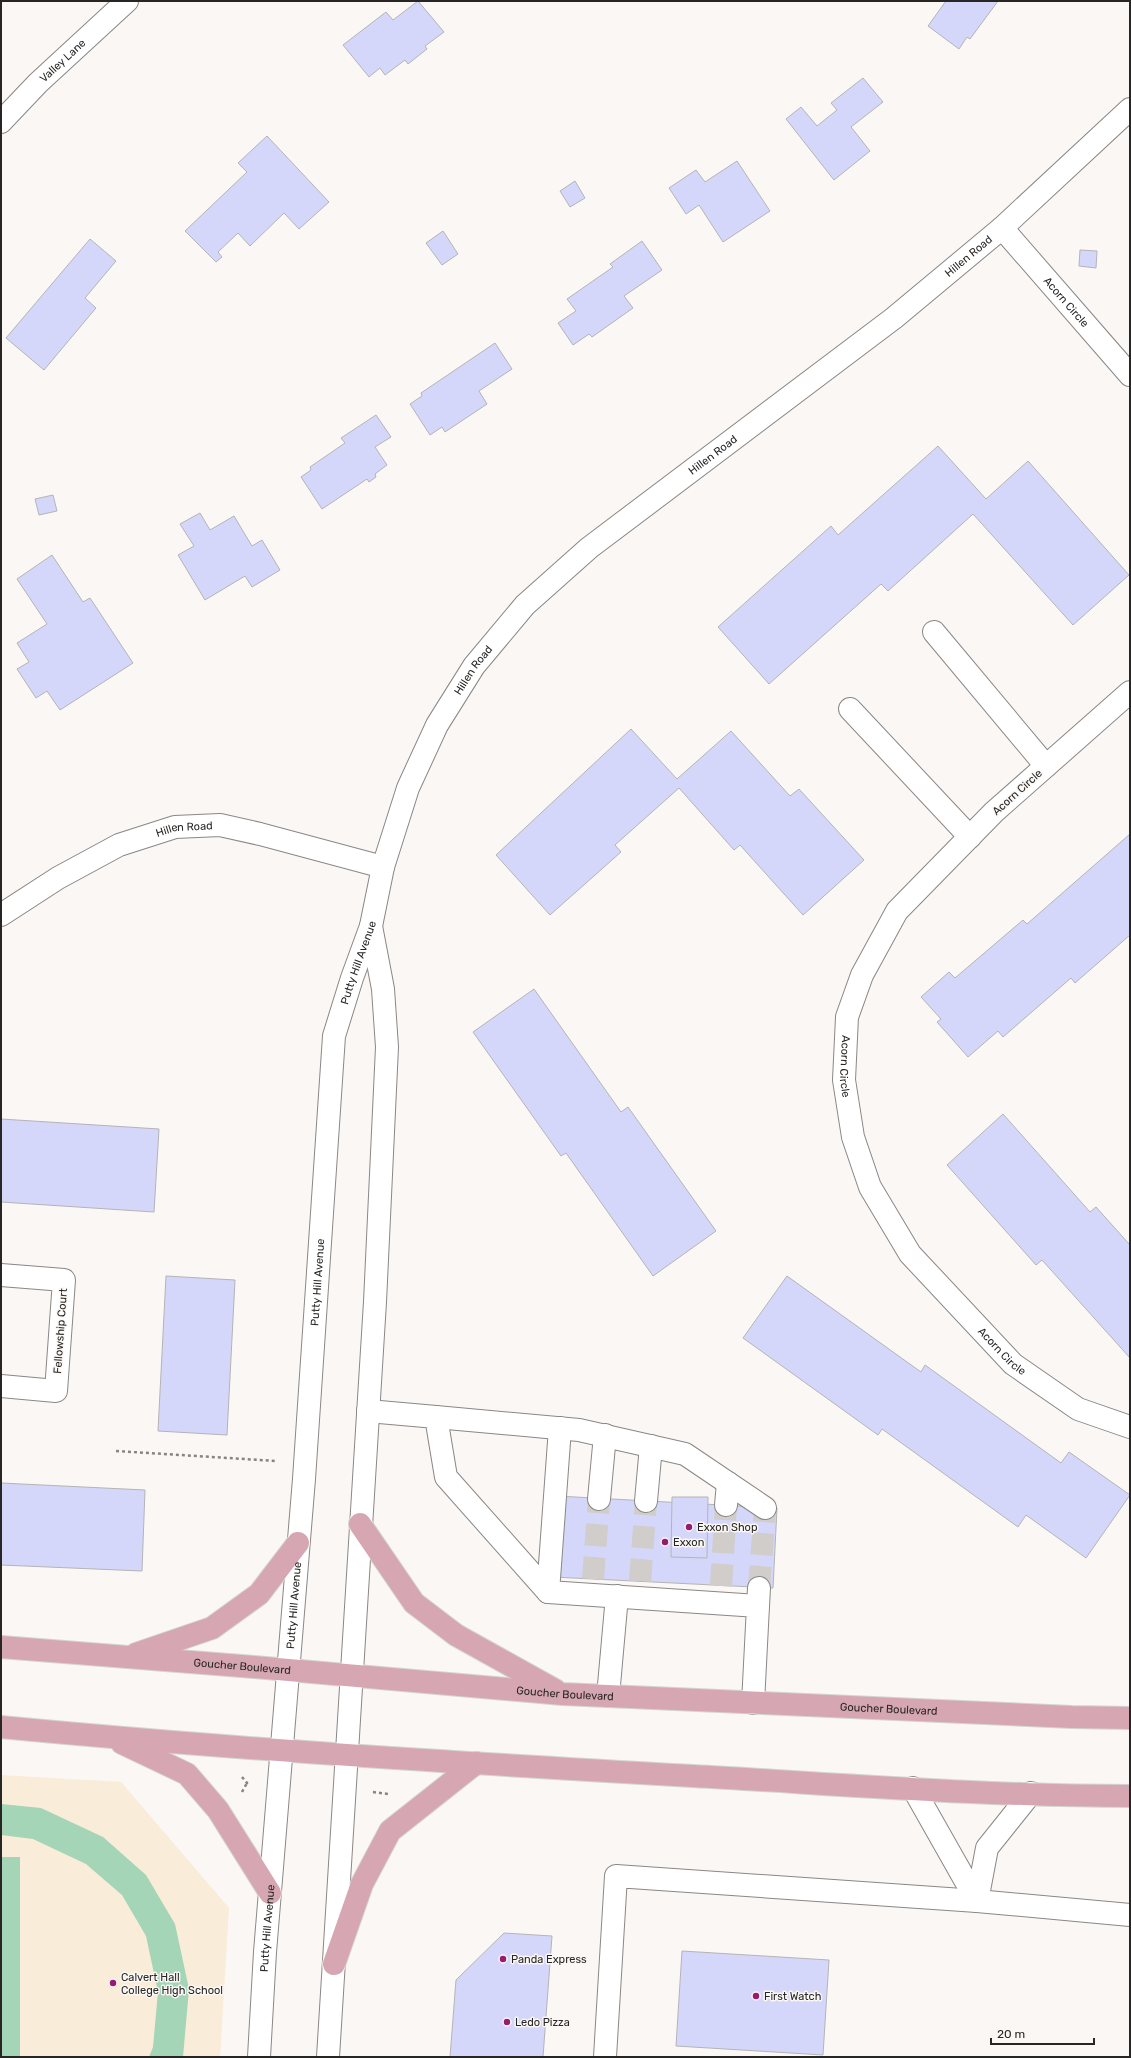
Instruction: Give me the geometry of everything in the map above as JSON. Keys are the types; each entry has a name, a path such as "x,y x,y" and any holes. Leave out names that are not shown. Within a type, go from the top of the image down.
{"main road":[{"path":"360,1524 414,1603 456,1635 563,1694"},
{"path":"127,1657 212,1628 259,1594 298,1543"},
{"name":"Goucher Boulevard","path":"1,1647 351,1675 563,1694 1072,1718 1130,1718"},
{"path":"1,1727 347,1755 476,1763 913,1788 1130,1796"},
{"path":"110,1737 187,1774 218,1810 270,1893"},
{"path":"334,1964 362,1884 390,1831 476,1763"}],"street":[{"name":"Valley Lane","path":"1,122 38,83 127,1"},
{"name":"Hillen Road","path":"371,926 383,868 408,788 436,725 474,666 525,605 589,548 894,318 1002,228 1130,109"},
{"name":"Acorn Circle","path":"1002,228 1130,375"},
{"path":"934,632 1046,766"},
{"name":"Acorn Circle","path":"1130,692 994,812 897,912 862,975 848,1017 844,1072 853,1137 870,1188 910,1254 1013,1364 1078,1409 1130,1427"},
{"path":"850,709 970,837"},
{"name":"Hillen Road","path":"1,915 58,878 119,845 175,827 220,825 260,834 383,868"},
{"name":"Putty Hill Avenue","path":"328,2057 368,1412 387,1047 383,989 371,926"},
{"name":"Putty Hill Avenue","path":"259,2057 270,1893 289,1670 325,1194 334,1036 352,978 371,926"},
{"name":"Fellowship Court","path":"1,1275 64,1280 56,1390 1,1386"},
{"path":"368,1412 436,1416 560,1428 605,1435 685,1454 765,1508"},
{"path":"436,1416 446,1477 548,1592"},
{"path":"548,1592 560,1428"},
{"path":"599,1499 605,1435"},
{"path":"646,1501 650,1446"},
{"path":"726,1505 728,1483"},
{"path":"548,1592 592,1587 617,1596 639,1590 758,1597 753,1703"},
{"path":"608,1696 617,1596"},
{"path":"913,1788 977,1901"},
{"path":"977,1901 987,1848 1031,1793"},
{"path":"605,2057 616,1876 977,1901 1130,1915"}],"path":[{"path":"116,1451 281,1462"},
{"path":"368,1792 390,1794"}],"shaded area":[{"name":"Calvert Hall College High School","path":"1,1775 121,1782 229,1908 220,2057 1,2057"}],"green space":[{"path":"1,1804 41,1808 103,1837 146,1875 175,1924 189,1989 183,2057 149,2057 153,2047 158,1992 146,1936 122,1895 86,1864 33,1839 1,1835"},
{"path":"1,1857 20,1857 20,2057 1,2057"}],"building":[{"path":"418,1 444,32 425,46 427,49 408,64 405,60 385,75 380,68 369,77 343,45 386,12 393,20"},
{"path":"946,1 998,1 970,39 967,37 959,49 928,26"},
{"path":"863,78 883,102 851,127 870,151 834,180 786,119 801,107 817,126 837,110 831,103"},
{"path":"267,136 329,202 299,229 284,213 250,246 238,233 218,252 222,257 216,262 185,231 247,172 238,163"},
{"path":"737,161 770,211 723,242 699,205 686,214 669,188 696,170 705,182"},
{"path":"575,181 585,198 570,207 560,191"},
{"path":"443,231 458,254 442,265 426,243"},
{"path":"90,239 116,261 85,298 96,308 44,370 6,338"},
{"path":"642,241 662,270 624,296 633,308 592,337 589,334 573,345 558,323 576,311 567,299 613,267 610,264"},
{"path":"1080,250 1097,251 1096,268 1079,266"},
{"path":"495,343 512,369 479,391 487,404 445,432 442,427 430,435 410,404 422,396 421,393"},
{"path":"376,415 391,437 375,447 387,465 375,474 376,477 369,482 367,479 322,509 301,477 311,470 310,467 345,443 341,438"},
{"path":"938,446 986,499 1028,461 1129,575 1073,625 973,514 888,591 881,584 769,684 718,627 831,526 838,535"},
{"path":"53,495 57,511 39,515 35,499"},
{"path":"200,513 210,530 234,516 252,546 262,540 280,570 252,587 245,576 205,600 178,555 194,546 180,524"},
{"path":"52,555 83,602 90,598 133,663 60,710 47,691 36,698 17,669 29,662 17,643 47,624 17,579"},
{"path":"631,729 677,779 731,731 790,796 799,789 864,860 803,915 740,845 734,850 679,788 615,845 621,852 550,915 496,855"},
{"path":"1130,834 1130,935 1075,983 1071,978 1003,1037 998,1031 968,1057 937,1022 941,1019 921,997 949,972 955,978 1023,920 1027,924"},
{"path":"534,989 621,1112 628,1107 716,1231 653,1276 566,1153 561,1156 473,1032"},
{"path":"1003,1114 1090,1212 1096,1207 1130,1245 1130,1358 1042,1260 1036,1265 947,1165"},
{"path":"1,1119 159,1129 154,1212 1,1202"},
{"path":"166,1276 235,1280 227,1435 158,1431"},
{"path":"787,1276 921,1372 925,1365 1061,1463 1069,1452 1130,1495 1086,1558 1026,1515 1018,1527 882,1429 878,1435 743,1338"},
{"path":"1,1483 145,1490 142,1571 1,1565"},
{"name":"Exxon","path":"557,1496 777,1508 773,1588 553,1577"},
{"name":"Exxon Shop","path":"672,1497 708,1497 707,1558 671,1557"},
{"path":"504,1933 552,1936 543,2057 450,2057 456,1980"},
{"path":"682,1951 829,1960 823,2055 676,2046"}],"tunnel":[{"path":"593,1579 599,1499"},
{"path":"640,1581 646,1501"},
{"path":"721,1586 726,1505"},
{"path":"759,1588 765,1508"}],"place":[{"name":"Exxon Shop","path":"689,1527"},
{"name":"Exxon","path":"665,1542"},
{"name":"Panda Express","path":"503,1959"},
{"name":"Calvert Hall College High School","path":"113,1983"},
{"name":"First Watch","path":"756,1996"},
{"name":"Ledo Pizza","path":"507,2022"}]}
